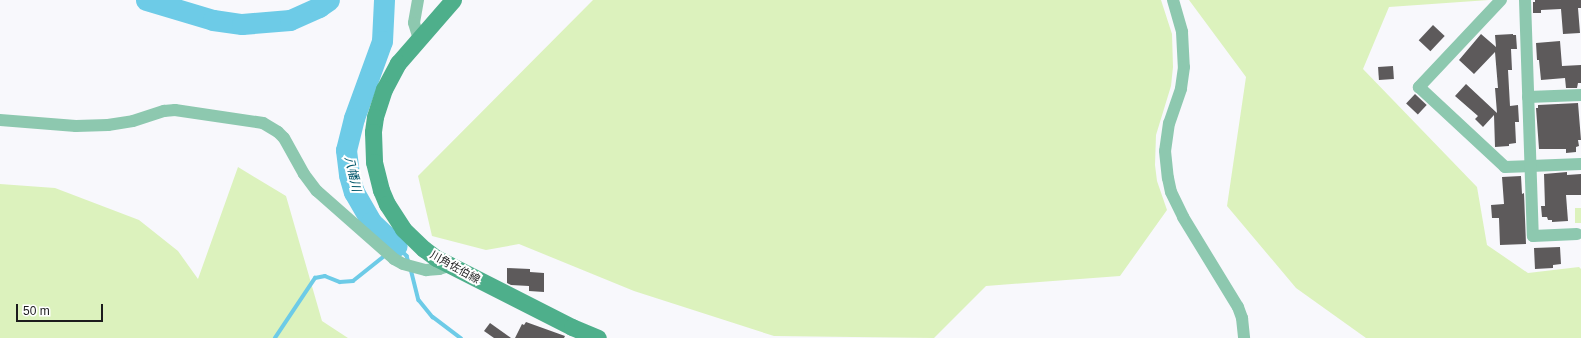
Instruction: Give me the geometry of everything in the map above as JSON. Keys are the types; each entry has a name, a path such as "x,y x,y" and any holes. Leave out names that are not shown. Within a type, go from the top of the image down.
{"main road":[{"name":"川角佐伯線","path":"453,0 398,64 384,89 375,117 373,139 374,162 379,183 387,204 403,229 424,250 449,266 572,327 598,338"}],"street":[{"path":"418,0 415,8 414,24 419,39"},
{"path":"1173,0 1182,32 1184,67 1181,89 1169,123 1165,150 1168,178 1176,205 1238,307 1242,318 1244,338"},
{"path":"1501,0 1419,87 1505,167 1581,164"},
{"path":"1525,0 1533,236 1577,234"},
{"path":"1528,97 1581,95"},
{"path":"2,118 76,126 108,125 133,121 164,111 175,110 263,123 278,132 284,138 304,174 317,191 399,262 417,268 433,270 449,266"}],"green space":[{"path":"593,0 1161,0 1172,34 1173,67 1171,86 1156,135 1155,165 1157,181 1167,210 1120,276 986,286 934,338 774,336 634,291 519,244 486,250 432,236 418,176"},
{"path":"1189,0 1489,0 1389,7 1363,69 1477,187 1487,245 1528,273 1579,267 1581,269 1581,338 1366,338 1296,288 1227,206 1246,77"},
{"path":"238,167 286,196 322,321 348,338 0,338 0,184 55,188 139,220 178,251 198,279"},
{"path":"1575,208 1581,208 1581,223 1575,223"}],"building":[{"path":"1535,0 1581,0 1581,8 1578,8 1580,33 1563,34 1561,9 1541,10 1541,13 1533,13 1533,2 1535,2"},
{"path":"1433,25 1445,36 1430,51 1419,40"},
{"path":"1481,34 1496,47 1495,35 1516,35 1517,49 1511,49 1512,70 1508,70 1510,106 1518,105 1519,122 1515,122 1516,143 1509,144 1509,146 1495,147 1494,115 1483,127 1475,119 1478,116 1455,96 1466,84 1497,113 1495,88 1498,88 1495,52 1474,74 1459,60"},
{"path":"1560,41 1562,66 1581,65 1581,83 1578,83 1577,88 1566,88 1565,78 1541,80 1539,60 1537,60 1536,43"},
{"path":"1393,66 1394,79 1379,80 1378,67"},
{"path":"1415,94 1427,105 1418,114 1406,104"},
{"path":"1578,103 1581,140 1578,140 1579,146 1576,147 1576,152 1566,153 1566,149 1539,149 1536,108 1538,108 1538,105"},
{"path":"1567,172 1567,175 1581,174 1581,195 1566,195 1568,221 1552,222 1552,220 1548,220 1547,217 1542,217 1541,206 1545,206 1544,174"},
{"path":"1521,176 1522,194 1524,193 1526,244 1500,245 1499,218 1492,218 1491,205 1504,204 1502,177"},
{"path":"1560,247 1561,264 1553,265 1553,268 1535,269 1534,248"},
{"path":"507,268 530,269 530,272 544,273 544,292 529,291 529,286 511,285 507,283"},
{"path":"526,322 565,336 564,338 515,338 522,324 524,325"},
{"path":"490,323 511,338 494,338 484,331"}],"waterway":[{"name":"八幡川","path":"146,0 213,20 242,24 290,20 319,7 329,0"},
{"name":"八幡川","path":"384,0 382,41 354,118 346,150 349,175 354,192 371,222 397,246"},
{"path":"275,338 315,278 325,276 340,282 353,281 397,246 407,256 409,263"},
{"name":"八幡川","path":"411,269 419,300 433,317 461,338"}]}
